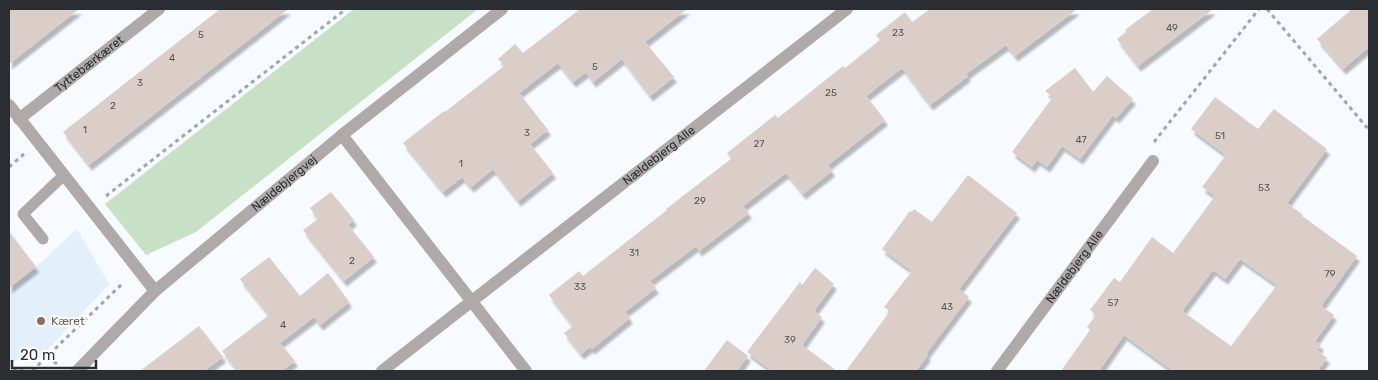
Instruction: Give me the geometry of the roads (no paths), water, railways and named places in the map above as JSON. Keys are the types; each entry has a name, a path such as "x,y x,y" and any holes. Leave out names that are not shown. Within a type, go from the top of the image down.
{"street":[{"name":"Tyttebærkæret","path":"19,119 159,9"},
{"name":"Nældebjergvej","path":"77,371 155,291 342,135 502,9"},
{"name":"Nældebjerg Alle","path":"382,371 847,9"},
{"path":"9,106 155,291"},
{"path":"342,135 526,371"},
{"name":"Nældebjerg Alle","path":"996,371 1153,161"}],"lane":[{"path":"43,239 23,214 64,175"}],"place":[{"name":"Kæret","path":"41,321"}]}
